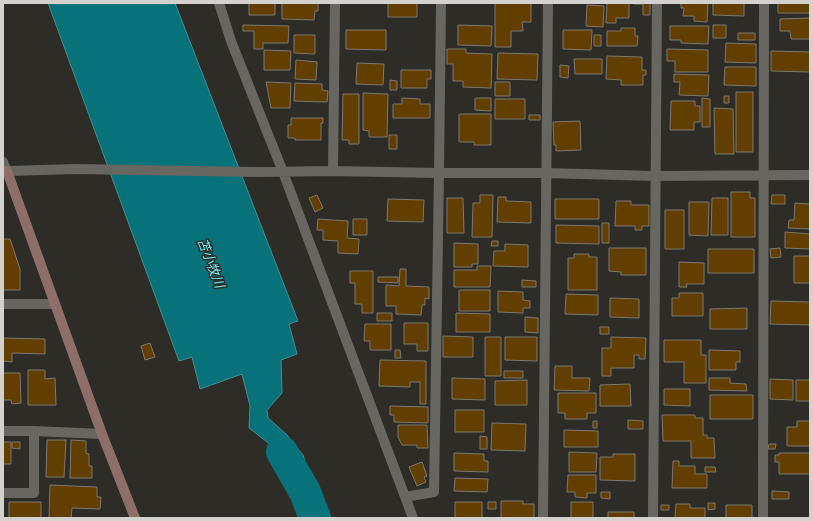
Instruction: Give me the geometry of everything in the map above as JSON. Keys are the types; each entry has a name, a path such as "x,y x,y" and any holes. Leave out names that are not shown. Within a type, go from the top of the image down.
{"street":[{"path":"219,3 231,40 283,172 413,518"},
{"path":"333,171 335,3"},
{"path":"405,497 434,492 441,3"},
{"path":"543,518 548,3"},
{"path":"653,518 657,3"},
{"path":"763,518 764,3"},
{"path":"135,518 102,434 4,168 259,172 333,171 546,173 655,176 810,175"},
{"path":"3,304 55,304"},
{"path":"3,431 102,434"},
{"path":"3,493 34,493 34,431"}],"water":[{"path":"48,3 175,3 298,321 289,324 297,354 281,360 282,393 267,410 268,418 287,435 303,455 315,492 301,489 271,445 249,428 250,406 242,374 200,389 192,357 179,361"}],"building":[{"path":"249,3 275,3 275,15 249,15"},
{"path":"282,3 318,3 318,11 315,11 314,20 282,19"},
{"path":"388,3 417,3 417,17 388,17"},
{"path":"495,3 531,3 531,22 522,22 523,31 511,31 511,47 495,47"},
{"path":"607,3 629,3 629,18 616,18 616,23 606,23"},
{"path":"634,3 650,3 650,15 643,15 643,4"},
{"path":"681,3 708,3 707,22 694,21 694,16 683,16 684,8 681,8"},
{"path":"713,3 744,3 744,16 713,15"},
{"path":"778,3 810,3 810,13 778,13"},
{"path":"587,5 604,6 603,27 586,26"},
{"path":"810,18 810,39 791,39 790,31 780,31 780,19"},
{"path":"243,25 289,26 288,43 263,43 263,49 254,49 254,31 243,31"},
{"path":"458,25 492,26 491,46 458,45"},
{"path":"713,25 726,25 726,38 713,38"},
{"path":"670,26 709,26 708,44 681,43 681,40 670,40"},
{"path":"621,28 635,28 635,36 638,36 637,46 607,46 607,31 621,31"},
{"path":"346,30 386,30 386,50 346,49"},
{"path":"563,30 592,30 591,50 563,49"},
{"path":"738,33 755,33 755,40 738,40"},
{"path":"294,35 315,35 315,54 294,53"},
{"path":"594,35 601,35 601,46 594,46"},
{"path":"726,43 756,44 756,63 725,62"},
{"path":"447,49 466,49 466,53 492,54 491,88 463,87 463,81 453,81 453,64 447,64"},
{"path":"667,49 708,50 708,72 675,72 675,61 667,61"},
{"path":"264,50 291,51 290,70 264,70"},
{"path":"771,51 810,52 810,72 771,71"},
{"path":"498,53 538,54 537,80 497,79"},
{"path":"607,56 642,57 642,70 646,70 646,75 643,75 643,85 621,85 621,80 606,79"},
{"path":"574,59 602,59 602,74 575,74"},
{"path":"296,60 317,62 316,80 295,79"},
{"path":"357,63 384,64 383,85 356,84"},
{"path":"560,65 569,66 568,78 560,77"},
{"path":"725,67 756,67 756,86 724,85"},
{"path":"401,70 431,70 431,79 427,79 427,88 401,88"},
{"path":"674,74 709,75 708,96 679,95 680,82 674,82"},
{"path":"390,80 397,81 397,90 390,90"},
{"path":"266,82 291,83 290,108 271,108"},
{"path":"495,82 510,82 510,96 495,96"},
{"path":"295,83 322,84 322,90 328,91 327,102 294,101"},
{"path":"736,92 753,92 753,152 736,152"},
{"path":"363,93 388,94 387,137 369,137 369,131 363,130"},
{"path":"343,94 359,94 359,144 349,144 349,140 342,140"},
{"path":"724,96 729,96 729,103 724,103"},
{"path":"402,98 420,99 420,104 430,104 430,118 393,118 393,104 402,104"},
{"path":"475,98 491,98 491,111 475,110"},
{"path":"702,98 710,99 710,127 702,127"},
{"path":"495,99 525,99 525,119 495,119"},
{"path":"671,101 695,101 695,106 700,106 700,122 694,122 694,130 670,130"},
{"path":"714,108 733,109 734,154 715,154"},
{"path":"459,114 491,114 491,145 474,145 474,142 459,142"},
{"path":"529,115 540,115 540,120 529,120"},
{"path":"291,118 323,118 323,123 321,123 321,140 295,140 295,138 288,138 288,125 291,125"},
{"path":"580,121 581,150 556,151 556,145 554,145 553,122"},
{"path":"389,135 397,135 397,149 389,149"},
{"path":"731,192 750,192 750,198 755,198 755,237 731,237"},
{"path":"317,195 323,208 315,212 309,198"},
{"path":"480,195 493,195 492,237 472,237 473,203 480,203"},
{"path":"772,195 785,195 785,204 771,204"},
{"path":"498,197 506,197 506,201 531,202 531,223 497,222"},
{"path":"447,198 463,198 464,233 447,233"},
{"path":"712,198 728,198 728,235 711,235"},
{"path":"388,199 424,200 423,222 387,221"},
{"path":"555,199 599,199 599,219 555,219"},
{"path":"616,201 631,201 631,205 649,205 649,226 642,226 642,230 635,230 635,226 615,226"},
{"path":"689,202 709,202 708,236 689,235"},
{"path":"795,203 810,204 810,229 788,228 789,220 794,220"},
{"path":"665,210 684,210 684,249 665,249"},
{"path":"318,219 348,221 347,238 359,239 358,254 338,253 338,241 323,240 323,230 317,230"},
{"path":"353,219 367,219 367,235 353,235"},
{"path":"602,223 609,223 609,243 602,243"},
{"path":"556,225 599,226 599,244 556,243"},
{"path":"785,232 810,234 810,249 785,248"},
{"path":"3,239 10,239 20,269 20,290 3,290"},
{"path":"492,241 498,241 498,246 491,246"},
{"path":"454,243 478,244 478,264 472,264 472,267 454,267"},
{"path":"505,244 528,245 528,267 493,266 494,251 505,251"},
{"path":"609,248 646,248 646,275 621,275 621,272 609,271"},
{"path":"780,248 781,257 771,258 770,249"},
{"path":"708,249 754,249 754,273 708,273"},
{"path":"574,254 589,254 589,257 597,257 597,290 568,290 568,258 574,258"},
{"path":"794,256 810,256 810,283 794,283"},
{"path":"679,262 704,263 704,284 686,284 687,287 679,287"},
{"path":"477,266 491,266 490,287 454,287 454,270 477,270"},
{"path":"400,269 406,269 406,286 429,287 429,299 425,298 425,305 422,305 421,315 396,314 396,306 386,306 386,285 399,286"},
{"path":"350,271 373,271 373,313 362,313 362,304 355,304 355,283 350,283"},
{"path":"378,277 398,277 398,283 378,282"},
{"path":"522,280 536,281 536,287 522,287"},
{"path":"459,290 490,290 490,311 459,311"},
{"path":"498,291 523,292 523,300 530,301 530,308 523,308 523,313 498,312"},
{"path":"679,293 703,293 703,316 672,316 672,298 679,298"},
{"path":"566,294 598,295 598,315 565,314"},
{"path":"610,298 639,299 639,318 610,317"},
{"path":"771,301 810,302 810,325 770,324"},
{"path":"747,308 747,329 710,329 710,309"},
{"path":"377,313 392,313 392,321 377,321"},
{"path":"456,313 490,314 490,332 456,332"},
{"path":"525,317 538,318 538,333 525,332"},
{"path":"404,323 428,323 428,351 417,351 417,344 404,344"},
{"path":"365,324 391,324 391,350 370,350 370,341 364,341"},
{"path":"600,327 609,327 609,334 600,334"},
{"path":"443,336 473,337 473,357 443,357"},
{"path":"485,337 501,337 501,376 485,376"},
{"path":"505,337 537,337 537,361 505,360"},
{"path":"611,337 646,338 645,359 639,359 639,355 634,355 634,368 611,368 611,376 602,376 602,348 611,348"},
{"path":"3,338 45,339 45,354 12,353 12,362 3,361"},
{"path":"664,340 701,340 701,355 706,355 706,383 684,383 684,362 664,362"},
{"path":"150,343 155,357 145,360 141,346"},
{"path":"395,350 400,350 401,358 395,358"},
{"path":"709,350 740,351 740,362 736,362 736,370 709,370"},
{"path":"380,360 426,361 426,404 420,404 420,382 410,382 410,387 379,386"},
{"path":"555,366 572,366 572,378 590,378 589,391 554,390"},
{"path":"28,370 45,370 45,379 55,378 56,405 28,405"},
{"path":"504,371 523,371 523,378 504,378"},
{"path":"3,373 20,373 21,403 12,404 11,400 3,400"},
{"path":"452,378 485,379 485,400 452,399"},
{"path":"709,378 730,378 730,383 746,384 747,391 709,390"},
{"path":"770,379 793,380 793,400 770,399"},
{"path":"527,380 527,405 495,405 495,381"},
{"path":"796,380 810,380 810,401 796,401"},
{"path":"630,384 631,406 600,406 600,385"},
{"path":"664,389 690,389 690,406 664,405"},
{"path":"558,393 596,393 596,413 587,413 587,419 565,419 565,413 558,413"},
{"path":"710,395 753,395 753,419 710,419"},
{"path":"390,406 428,407 428,423 394,422 394,415 390,415"},
{"path":"455,410 484,410 484,432 455,432"},
{"path":"662,415 695,415 695,418 703,418 703,435 707,435 707,438 714,438 715,458 691,458 691,441 663,441"},
{"path":"628,420 643,421 643,429 628,429"},
{"path":"593,421 597,421 597,428 593,428"},
{"path":"797,421 810,421 810,446 787,446 787,427 797,427"},
{"path":"492,423 526,424 525,451 491,450"},
{"path":"398,425 427,425 428,448 417,448 417,445 402,445 398,437"},
{"path":"564,430 598,431 598,447 564,447"},
{"path":"480,436 487,437 487,449 480,449"},
{"path":"47,440 66,440 64,477 46,477"},
{"path":"71,440 86,441 86,453 89,454 89,466 92,466 92,478 70,478"},
{"path":"3,442 11,442 11,464 3,464"},
{"path":"12,442 20,442 20,449 12,448"},
{"path":"769,444 776,444 775,449 768,449"},
{"path":"569,452 597,453 596,472 569,472"},
{"path":"454,453 484,454 484,461 488,461 488,472 454,471"},
{"path":"779,453 810,453 810,474 779,474 779,462 775,462 775,455 779,455"},
{"path":"613,454 635,454 635,481 600,480 600,457 613,457"},
{"path":"673,461 679,461 679,466 695,466 695,474 707,474 707,488 672,488"},
{"path":"422,462 427,476 424,477 426,482 417,486 409,467"},
{"path":"705,467 715,467 716,472 705,472"},
{"path":"568,475 596,475 596,493 587,493 587,498 575,497 575,492 567,492"},
{"path":"455,478 488,479 487,492 454,491"},
{"path":"50,485 97,487 97,497 101,497 100,509 72,508 71,518 49,518"},
{"path":"772,491 789,492 789,499 772,499"},
{"path":"601,492 610,492 610,499 601,498"},
{"path":"501,501 523,501 523,504 534,504 534,518 501,518"},
{"path":"9,502 41,502 41,518 9,518"},
{"path":"455,502 482,502 482,518 455,518"},
{"path":"488,502 496,502 496,509 488,509"},
{"path":"571,502 593,502 593,518 571,518"},
{"path":"708,503 715,503 715,509 708,510"},
{"path":"676,504 690,504 690,508 705,508 705,518 675,518"},
{"path":"661,505 669,505 669,510 661,510"},
{"path":"726,505 752,505 752,518 726,518"},
{"path":"608,512 634,512 634,518 608,518"}],"waterway":[{"name":"苫小牧川","path":"282,452 305,492 315,518"}]}
